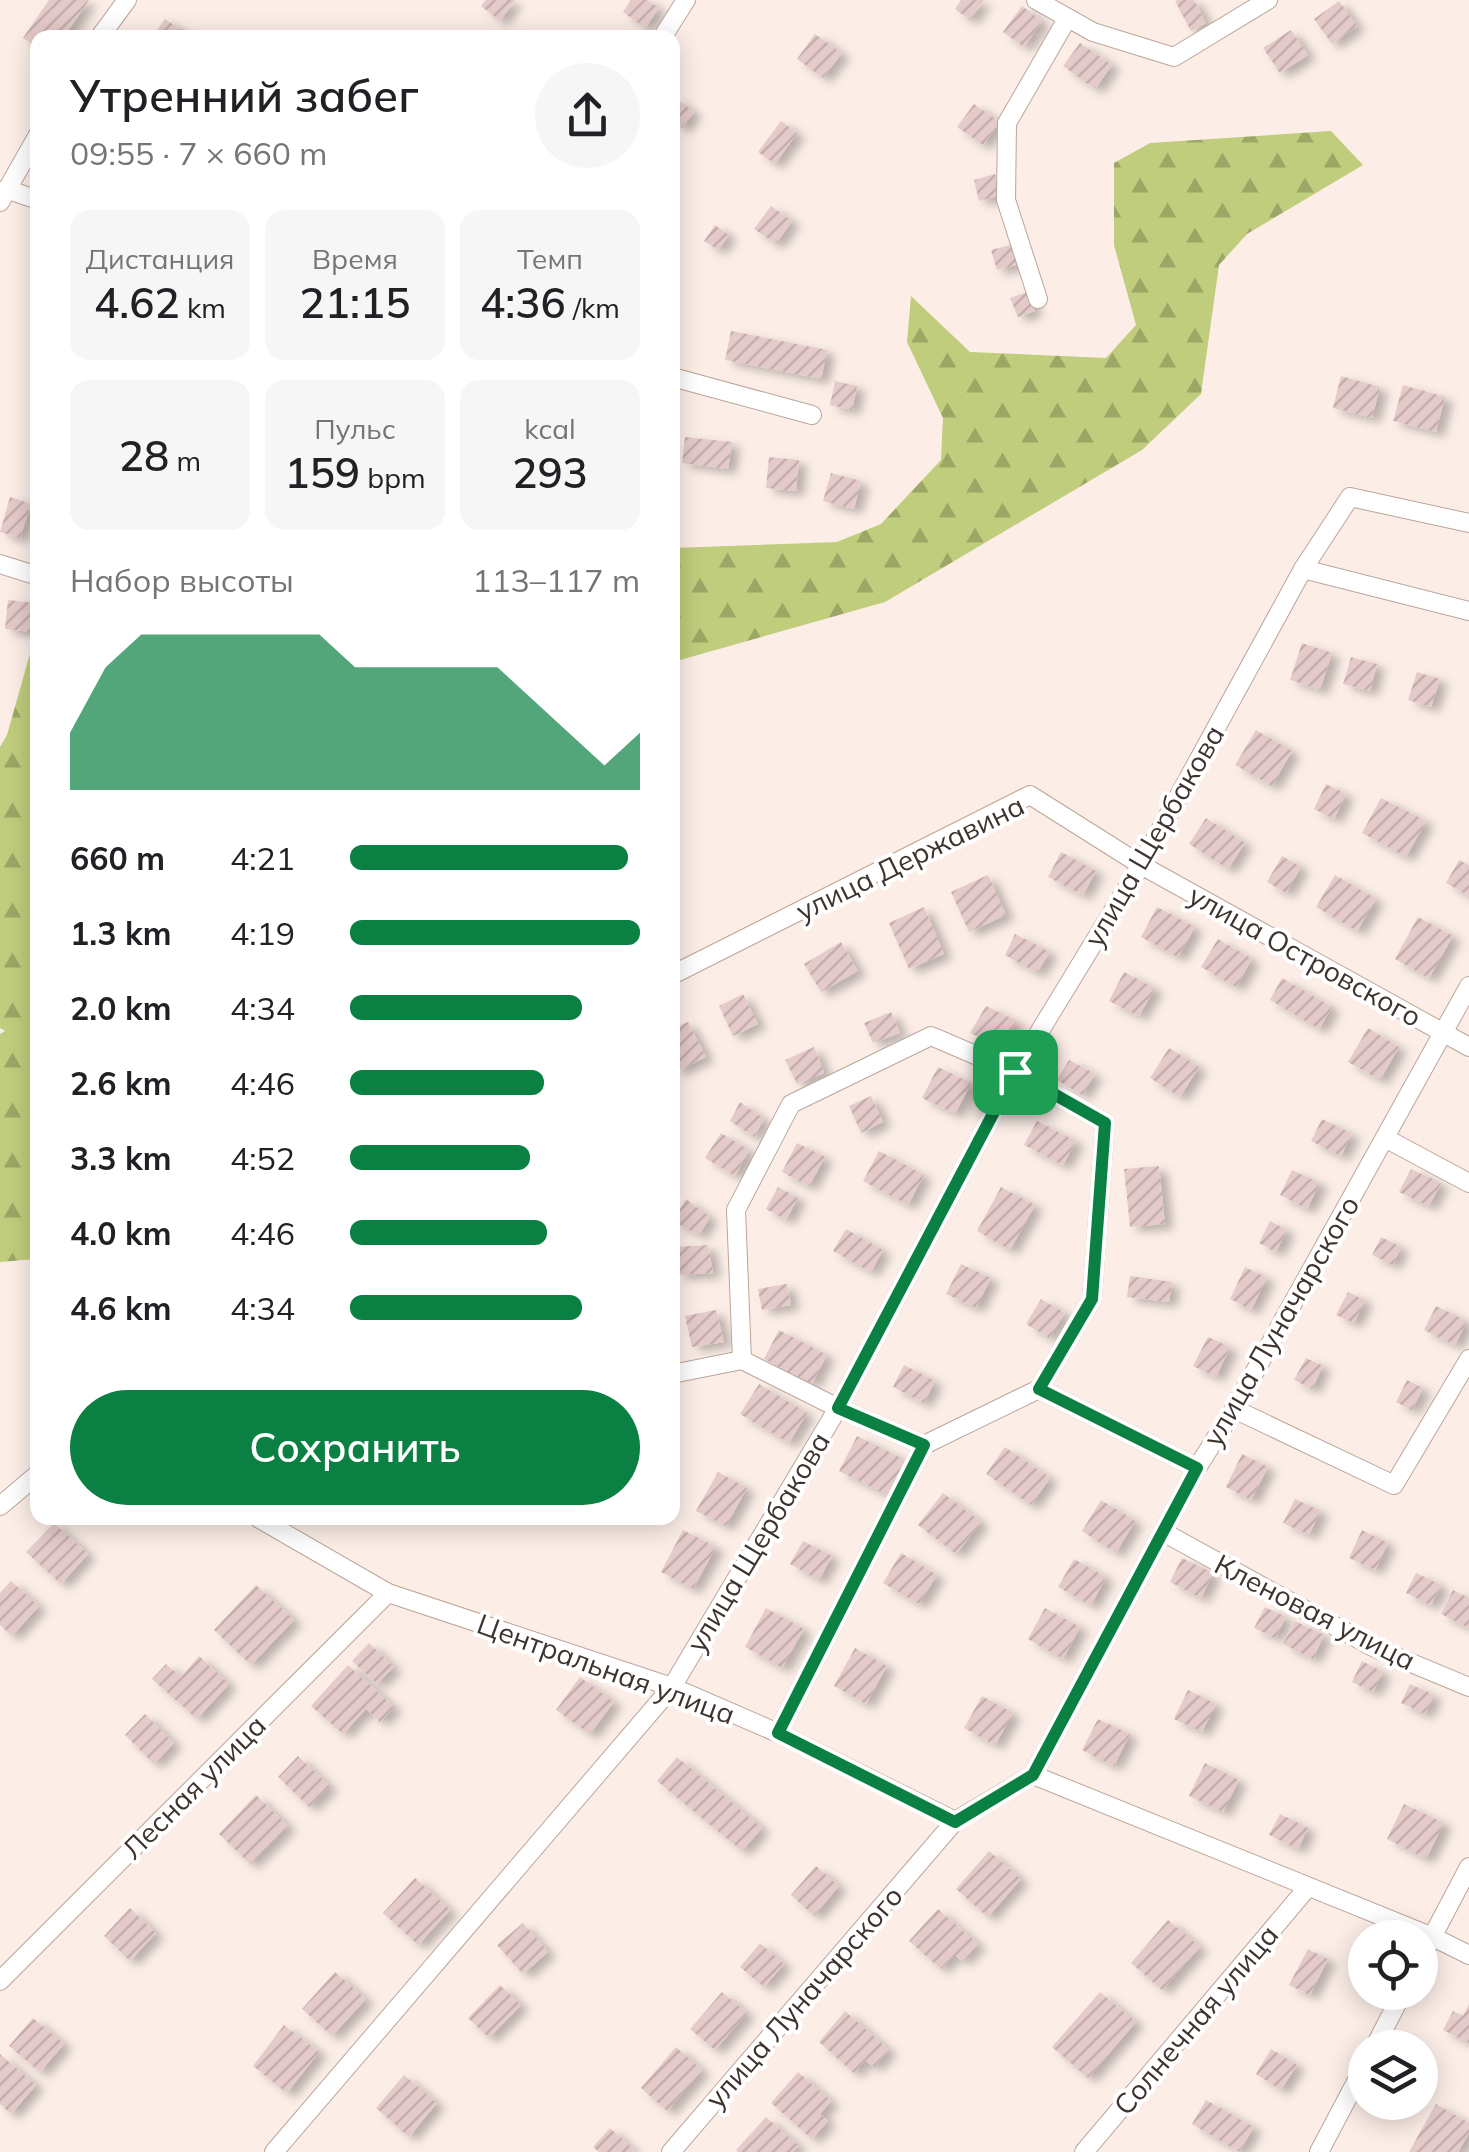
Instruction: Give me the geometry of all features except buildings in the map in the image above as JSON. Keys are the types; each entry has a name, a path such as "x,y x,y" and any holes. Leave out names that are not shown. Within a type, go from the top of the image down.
{"street":[{"path":"106,30 127,0"},
{"path":"667,30 686,0"},
{"path":"1036,0 1093,32 1174,57 1268,0"},
{"path":"1038,299 1006,200 1007,123 1068,19"},
{"path":"30,149 3,196 30,199"},
{"path":"680,379 812,415"},
{"name":"улица Щербакова","path":"274,2152 672,1687 838,1408 1015,1072 1142,865 1303,569 1350,498 1469,523"},
{"path":"0,564 30,573"},
{"path":"1303,569 1469,611"},
{"name":"улица Державина","path":"680,971 1030,795 1142,865"},
{"name":"улица Островского","path":"1142,865 1469,1046"},
{"name":"улица Луначарского","path":"671,2152 955,1822 1033,1775 1197,1468 1234,1409 1469,986"},
{"path":"742,1360 736,1210 791,1104 931,1036 1015,1072 1105,1123 1092,1299 1039,1389 924,1445 778,1733"},
{"path":"1384,1138 1469,1183"},
{"path":"1234,1409 1394,1485 1469,1359"},
{"path":"680,1372 742,1360 924,1445"},
{"path":"1039,1389 1197,1468"},
{"path":"0,1506 30,1481"},
{"name":"Центральная улица","path":"270,1525 388,1593 672,1687 778,1733 955,1822"},
{"name":"Кленовая улица","path":"1163,1532 1372,1647 1469,1687"},
{"name":"Лесная улица","path":"0,1981 388,1593"},
{"path":"1033,1775 1390,1920"},
{"path":"1438,1926 1469,1867"},
{"name":"Солнечная улица","path":"1084,2152 1308,1887"},
{"path":"1438,1940 1469,1954"},
{"path":"1319,2152 1348,2097"}],"green space":[{"path":"1331,131 1363,165 1247,234 1219,265 1201,394 1142,450 885,602 680,660 680,548 837,542 881,524 941,460 943,418 907,342 911,296 970,352 1106,358 1136,325 1114,245 1114,163 1150,143"},
{"path":"30,654 30,1260 0,1262 0,1034 5,1031 0,1028 0,747"}],"route":[{"path":"1015,1072 1105,1123 1092,1299 1039,1389 1197,1468 1033,1775 955,1822 778,1733 924,1445 838,1408 1015,1072"}]}
